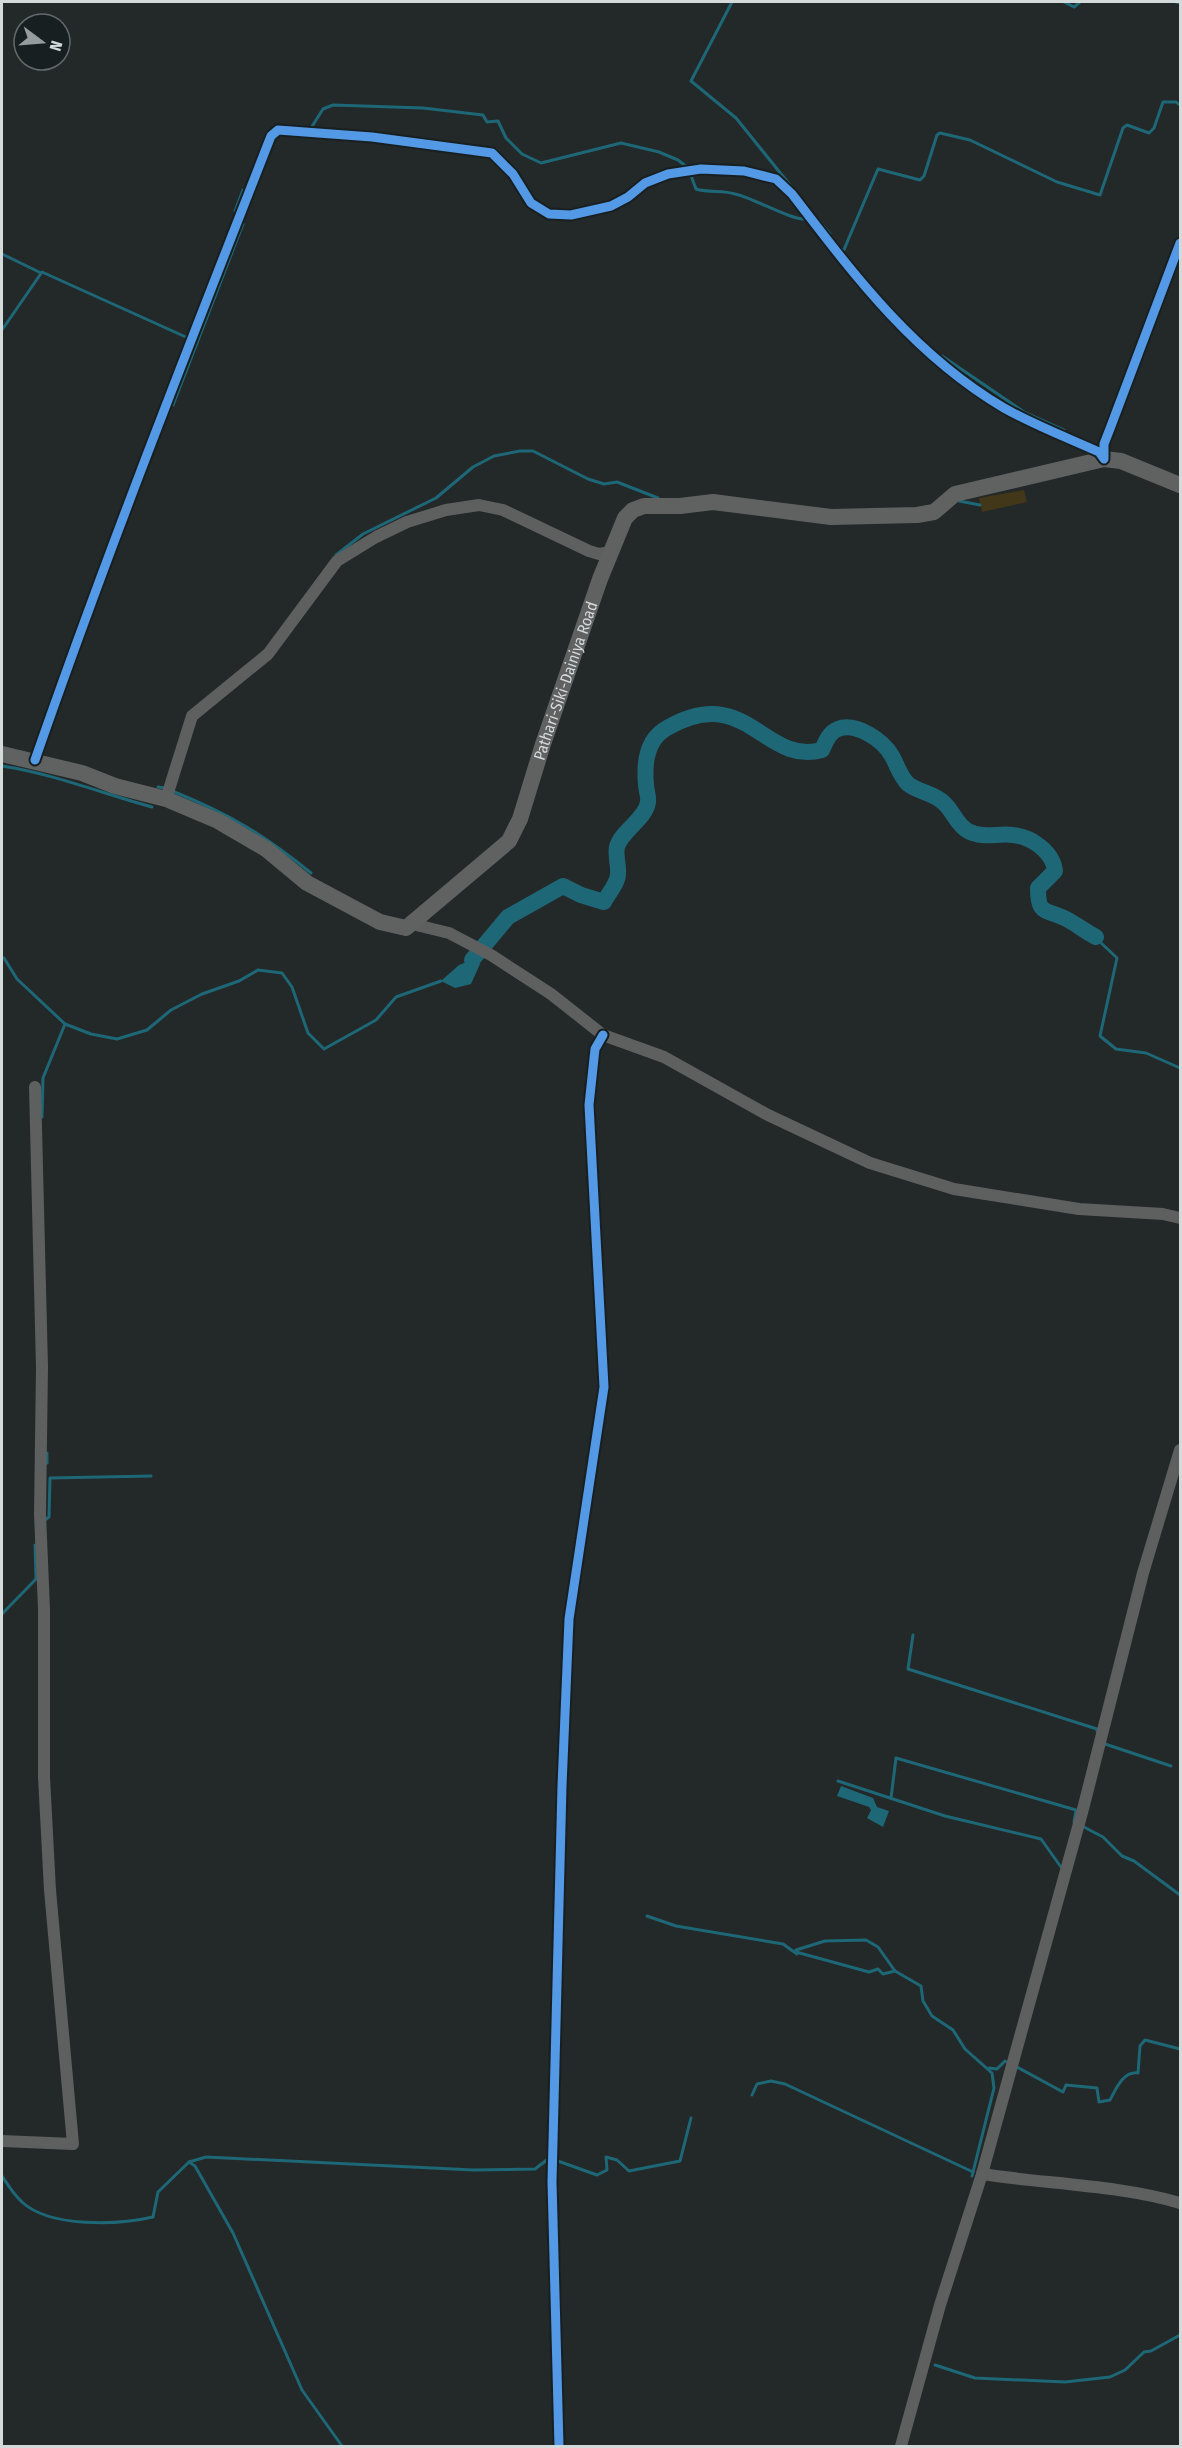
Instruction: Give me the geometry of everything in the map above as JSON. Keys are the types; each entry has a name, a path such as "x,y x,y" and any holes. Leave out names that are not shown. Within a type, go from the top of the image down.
{"main road":[{"name":"Pathari-Siki-Dainiya Road","path":"412,924 509,842 520,819 543,744 611,552 625,518 633,510 644,506 680,506 713,502 831,517 917,515 941,509 955,494 1104,459 1120,461 1180,485"},
{"path":"2,754 35,760 166,799 226,825 266,849 307,883 380,922 406,928 412,924"}],"street":[{"path":"35,760 77,637 146,458 271,135 278,130 456,146 492,153 513,174 531,203 549,214 571,215 611,206 628,197 645,183 668,174 701,169 733,171 776,179 792,194 867,291 935,360 1003,407 1099,452 1104,459"},
{"path":"1104,459 1104,444 1180,243"},
{"path":"166,799 192,716 268,654 338,561 375,537 407,522 461,506 478,505 503,510 599,554 611,552"},
{"path":"412,924 449,933 491,956 551,994 603,1035 664,1057 718,1084 768,1115 870,1163 954,1189 1079,1209 1163,1214 1180,1218"},
{"path":"559,2446 552,2182 562,1786 569,1619 604,1387 589,1105 596,1049 603,1035"},
{"path":"2,2141 73,2144 50,1890 44,1778 44,1609 40,1514 42,1366 35,1165 35,1087"},
{"path":"901,2446 940,2305 982,2174 1083,1809 1143,1573 1180,1450"},
{"path":"982,2174 1044,2184 1082,2185 1180,2203"}],"shaded area":[{"path":"1024,490 1027,502 982,512 979,498"}],"water":[{"path":"472,960 480,964 471,984 455,988 441,981 459,965"},
{"path":"841,1786 873,1798 877,1807 889,1811 883,1827 867,1818 871,1810 869,1807 837,1796"}],"waterway":[{"path":"732,2 691,81 736,118 790,185"},
{"path":"1064,2 1074,7 1080,2"},
{"path":"1176,2 1180,3"},
{"path":"840,249 844,250 878,169 920,180 924,176 937,135 940,133 970,140 1057,182 1100,195 1123,128 1127,125 1149,133 1154,128 1163,102 1176,102 1180,105"},
{"path":"311,128 323,109 333,105 423,108 483,115 487,122 498,121 506,138 522,154 541,163 621,143 659,152 678,160 687,167"},
{"path":"690,173 696,189 735,194 800,219 807,219"},
{"path":"235,211 243,190 247,190"},
{"path":"819,221 830,234"},
{"path":"173,405 243,224"},
{"path":"2,254 41,273"},
{"path":"2,330 42,272 188,338"},
{"path":"942,356 1024,412 1064,430"},
{"path":"336,555 363,534 436,498 473,467 494,456 520,451 533,451 588,479 604,484 617,482 658,498"},
{"path":"959,501 980,505"},
{"path":"472,960 508,917 563,886 581,895 604,902 618,877 617,847 619,841 646,808 648,800 646,760 655,738 667,728 694,716 717,714 736,719 785,747 802,752 822,750 830,735 835,730 845,727 868,734 888,750 908,784 940,800 968,831 979,835 1020,836 1034,842 1046,852 1055,871 1038,888 1041,906 1046,911 1066,919 1096,937"},
{"path":"2,766 59,779 152,807"},
{"path":"158,787 165,788"},
{"path":"172,791 245,826 311,873"},
{"path":"1099,941 1117,958 1100,1036 1116,1049 1146,1053 1180,1068"},
{"path":"2,958 17,979 65,1024 91,1034 117,1039 147,1030 171,1010 202,994 239,981 258,970 282,973 292,987 308,1033 324,1049 376,1020 396,997 441,981"},
{"path":"42,1117 43,1078 65,1024"},
{"path":"47,1453 47,1463"},
{"path":"45,1520 49,1517 50,1478 151,1476"},
{"path":"2,1614 36,1579 35,1545"},
{"path":"913,1635 908,1669 1097,1729 1097,1731"},
{"path":"1102,1743 1171,1766"},
{"path":"891,1798 896,1758 1076,1810 1074,1822"},
{"path":"838,1781 945,1816 1041,1839 1061,1867"},
{"path":"1082,1826 1103,1837 1122,1856 1134,1861 1180,1895"},
{"path":"647,1916 676,1926 783,1944 797,1954"},
{"path":"796,1950 825,1941 866,1940 878,1947 895,1971 921,1986 923,2001 932,2016 953,2030 965,2049 992,2073 994,2088 972,2176"},
{"path":"796,1952 869,1972 878,1969 883,1974 895,1971"},
{"path":"1015,2066 1063,2092 1066,2085 1097,2088 1099,2102 1110,2100 1124,2078 1138,2073 1140,2046 1145,2040 1180,2049"},
{"path":"989,2068 997,2069 1005,2061 1009,2063"},
{"path":"752,2095 757,2084 771,2081 785,2084 973,2172"},
{"path":"555,2160 597,2175 607,2170 606,2157 617,2160 629,2171 680,2161 691,2118"},
{"path":"189,2162 206,2157 473,2170 535,2169 548,2159"},
{"path":"2,2176 22,2202 34,2210 67,2220 104,2223 153,2217 158,2192 189,2162 195,2166 233,2233 302,2390 342,2446"},
{"path":"935,2365 975,2378 1065,2382 1110,2377 1125,2370 1144,2352 1151,2351 1180,2335"}],"cycle path":[{"path":"35,760 91,603 180,369 271,136 278,130 372,137 492,153 513,174 531,203 549,214 571,215 611,206 628,197 645,183 668,174 701,169 744,171 776,179 792,194 888,312 942,364 1004,408 1099,452 1104,459 1104,444 1180,243"},
{"path":"559,2446 552,2182 562,1786 569,1619 604,1387 589,1105 595,1049 603,1035"}]}
